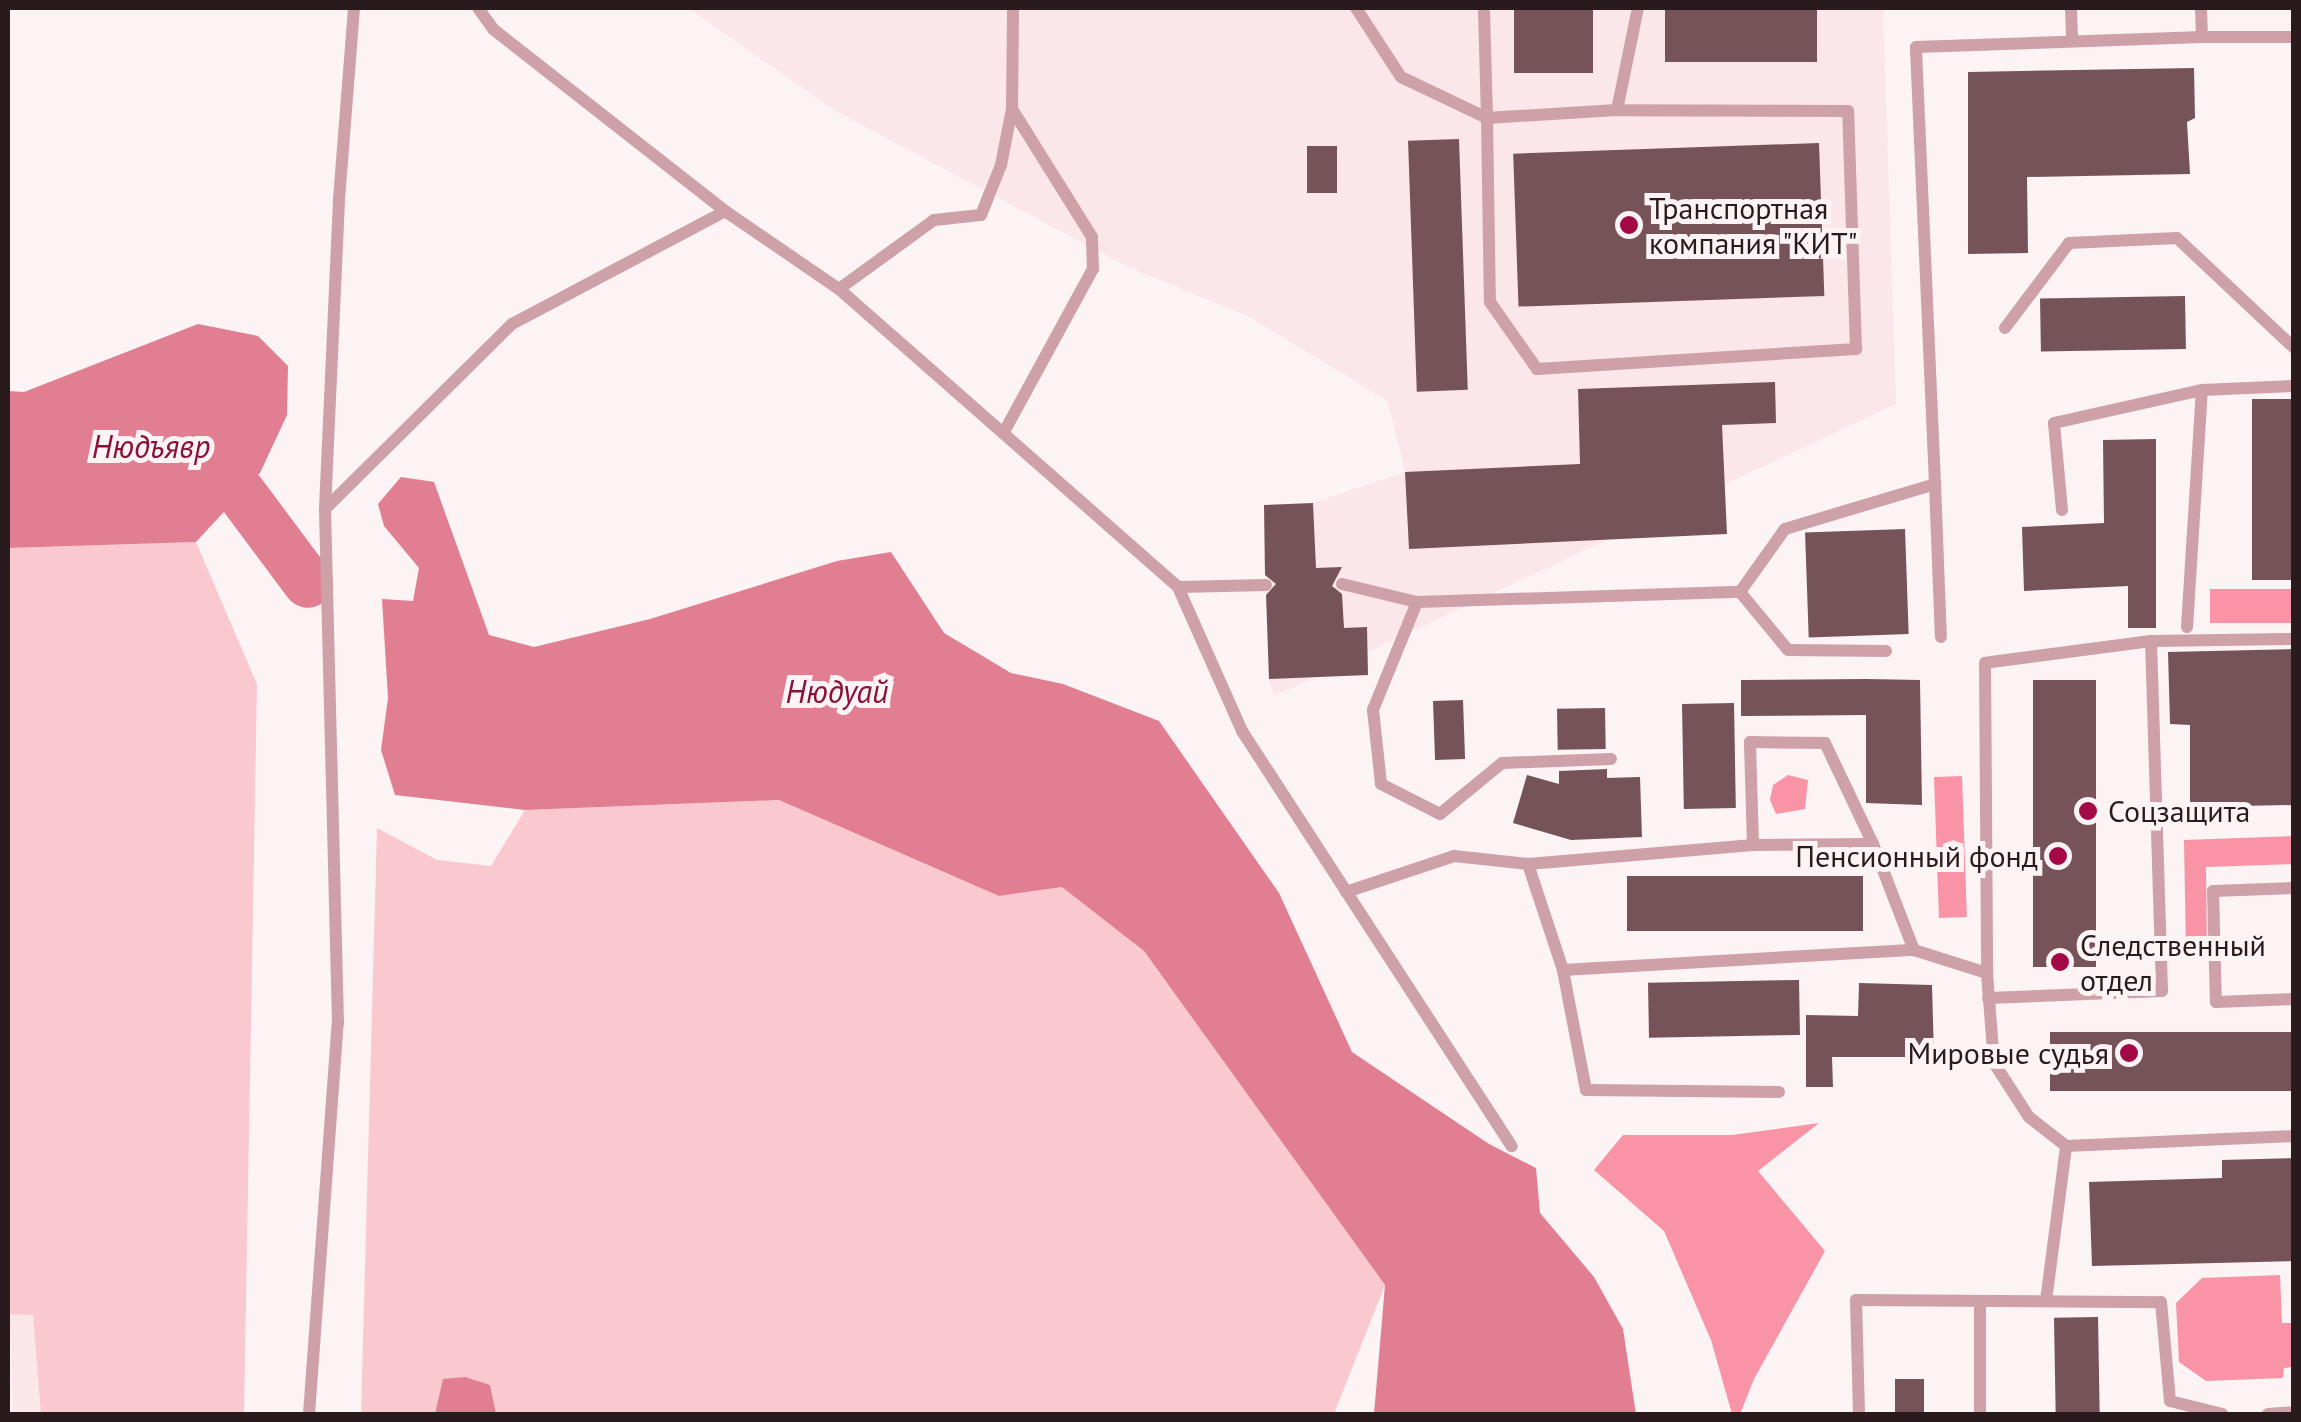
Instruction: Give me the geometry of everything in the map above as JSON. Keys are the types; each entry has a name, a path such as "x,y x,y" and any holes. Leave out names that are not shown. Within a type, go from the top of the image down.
{"lane":[{"path":"309,1414 338,1024 326,509 338,199 354,8"},
{"path":"478,8 493,28 725,210 839,289 1178,587 1242,731 1512,1146"},
{"path":"839,289 934,220 980,214 1001,165 1012,108 1014,8"},
{"path":"1356,8 1401,77 1488,118 1618,110 1848,111 1856,349 1537,369 1490,302 1488,118 1484,8"},
{"path":"1618,110 1638,8"},
{"path":"2071,8 2072,41"},
{"path":"2202,8 2202,36"},
{"path":"1941,637 1916,46 2202,36 2294,37"},
{"path":"1004,432 1093,268 1092,238 1012,108"},
{"path":"326,509 512,324 725,210"},
{"path":"2005,328 2069,242 2178,238 2294,348"},
{"path":"2062,510 2054,422 2202,390 2294,386"},
{"path":"2187,626 2202,390"},
{"path":"1740,592 1786,528 1935,484"},
{"path":"1342,584 1417,602 1740,592"},
{"path":"1178,587 1266,586"},
{"path":"1740,592 1788,650 1886,651"},
{"path":"1417,602 1373,710 1382,784 1440,814 1502,763 1610,759"},
{"path":"2294,639 2151,641 1985,663 1986,973 1994,1064 2029,1117 2066,1146 2294,1136"},
{"path":"1988,998 2162,991 2151,641"},
{"path":"1752,845 1750,742 1825,743 1873,844 1914,950"},
{"path":"1346,892 1454,856 1528,864 1752,845 1873,844"},
{"path":"1528,864 1562,970 1586,1090 1779,1092"},
{"path":"2294,888 2213,891 2216,1002 2294,1000"},
{"path":"1562,970 1914,950 1986,973"},
{"path":"2046,1301 2066,1146"},
{"path":"1859,1414 1856,1300 2161,1302 2170,1402 2222,1414"},
{"path":"1980,1301 1980,1414"},
{"path":"2268,1414 2294,1412"}],"shaded area":[{"path":"688,8 1883,8 1896,404 1274,696 1269,679 1264,505 1313,503 1405,472 1388,401 1246,315 1130,268 834,110"},
{"path":"196,542 257,684 244,1414 41,1414 33,1315 8,1314 8,548"},
{"path":"2210,589 2293,589 2293,623 2210,623"},
{"path":"1788,775 1808,780 1805,809 1776,814 1770,800 1773,785"},
{"path":"1962,776 1967,917 1939,918 1934,777"},
{"path":"779,800 999,896 1062,887 1144,951 1385,1285 1334,1414 361,1414 377,828 437,860 491,866 525,810"},
{"path":"2293,836 2293,864 2206,867 2207,952 2186,953 2184,840"},
{"path":"1819,1123 1758,1171 1825,1251 1754,1379 1740,1414 1732,1414 1711,1340 1664,1231 1594,1170 1623,1135 1732,1135"},
{"path":"69,1264 74,1414 13,1414 8,1266"},
{"path":"2280,1275 2282,1323 2294,1323 2293,1367 2284,1368 2283,1378 2206,1381 2179,1362 2176,1303 2202,1278"}],"water":[{"name":"Нюдъявр","path":"198,324 258,336 288,366 287,415 260,473 196,542 8,548 8,391 24,392"},
{"name":"Нюдуай","path":"401,477 434,482 489,635 534,647 650,619 837,561 891,552 944,633 1011,673 1063,684 1159,721 1279,893 1352,1052 1489,1144 1536,1168 1540,1213 1594,1277 1623,1329 1636,1414 1374,1414 1385,1285 1144,951 1062,887 999,896 779,800 525,810 395,795 381,750 388,698 382,599 413,601 419,568 384,526 378,504"},
{"path":"465,1377 490,1385 496,1414 435,1414 443,1379"}],"building":[{"path":"1514,8 1593,8 1593,73 1514,73"},
{"path":"1665,8 1817,8 1817,62 1665,62"},
{"path":"2194,68 2195,118 2187,122 2190,174 2027,177 2028,253 1968,254 1968,72"},
{"path":"1459,139 1468,390 1417,392 1408,141"},
{"path":"1819,143 1824,296 1519,307 1513,154"},
{"path":"1307,146 1337,146 1337,193 1307,193"},
{"path":"2185,296 2186,349 2041,352 2040,299"},
{"path":"1775,382 1776,423 1722,425 1727,534 1409,549 1405,472 1580,464 1578,389"},
{"path":"2252,399 2294,399 2294,580 2252,580"},
{"path":"2156,439 2156,628 2128,628 2128,586 2024,591 2022,527 2104,523 2103,440"},
{"path":"1313,503 1316,568 1342,567 1332,586 1342,594 1344,628 1367,627 1368,675 1269,679 1266,595 1276,584 1265,575 1264,505"},
{"path":"1905,529 1909,634 1809,637 1805,532"},
{"path":"2294,649 2294,805 2190,807 2190,725 2170,724 2168,652"},
{"path":"1741,680 1920,680 1922,805 1866,803 1866,715 1741,716"},
{"path":"2033,680 2096,680 2096,967 2033,967"},
{"path":"1463,700 1465,759 1435,760 1433,701"},
{"path":"1734,703 1736,808 1684,809 1682,704"},
{"path":"1605,708 1606,749 1558,750 1557,709"},
{"path":"1607,769 1607,778 1640,777 1642,837 1571,840 1513,823 1527,775 1559,784 1559,771"},
{"path":"1627,876 1863,876 1863,931 1627,931"},
{"path":"1799,980 1800,1035 1649,1038 1648,983"},
{"path":"1859,983 1932,985 1934,1057 1832,1057 1833,1087 1806,1087 1806,1015 1858,1016"},
{"path":"2050,1032 2294,1032 2294,1091 2050,1091"},
{"path":"2294,1158 2294,1261 2092,1266 2089,1182 2222,1178 2222,1160"},
{"path":"2098,1317 2100,1414 2056,1414 2054,1318"},
{"path":"1895,1379 1924,1379 1924,1414 1895,1414"}],"waterway":[{"name":"Нюдуай","path":"241,493 308,583"}],"place":[{"name":"Транспортная компания \"КИТ\"","path":"1629,225"},
{"name":"Соцзащита","path":"2088,811"},
{"name":"Пенсионный фонд","path":"2058,856"},
{"name":"Следственный отдел","path":"2060,962"},
{"name":"Мировые судья","path":"2129,1053"}]}
